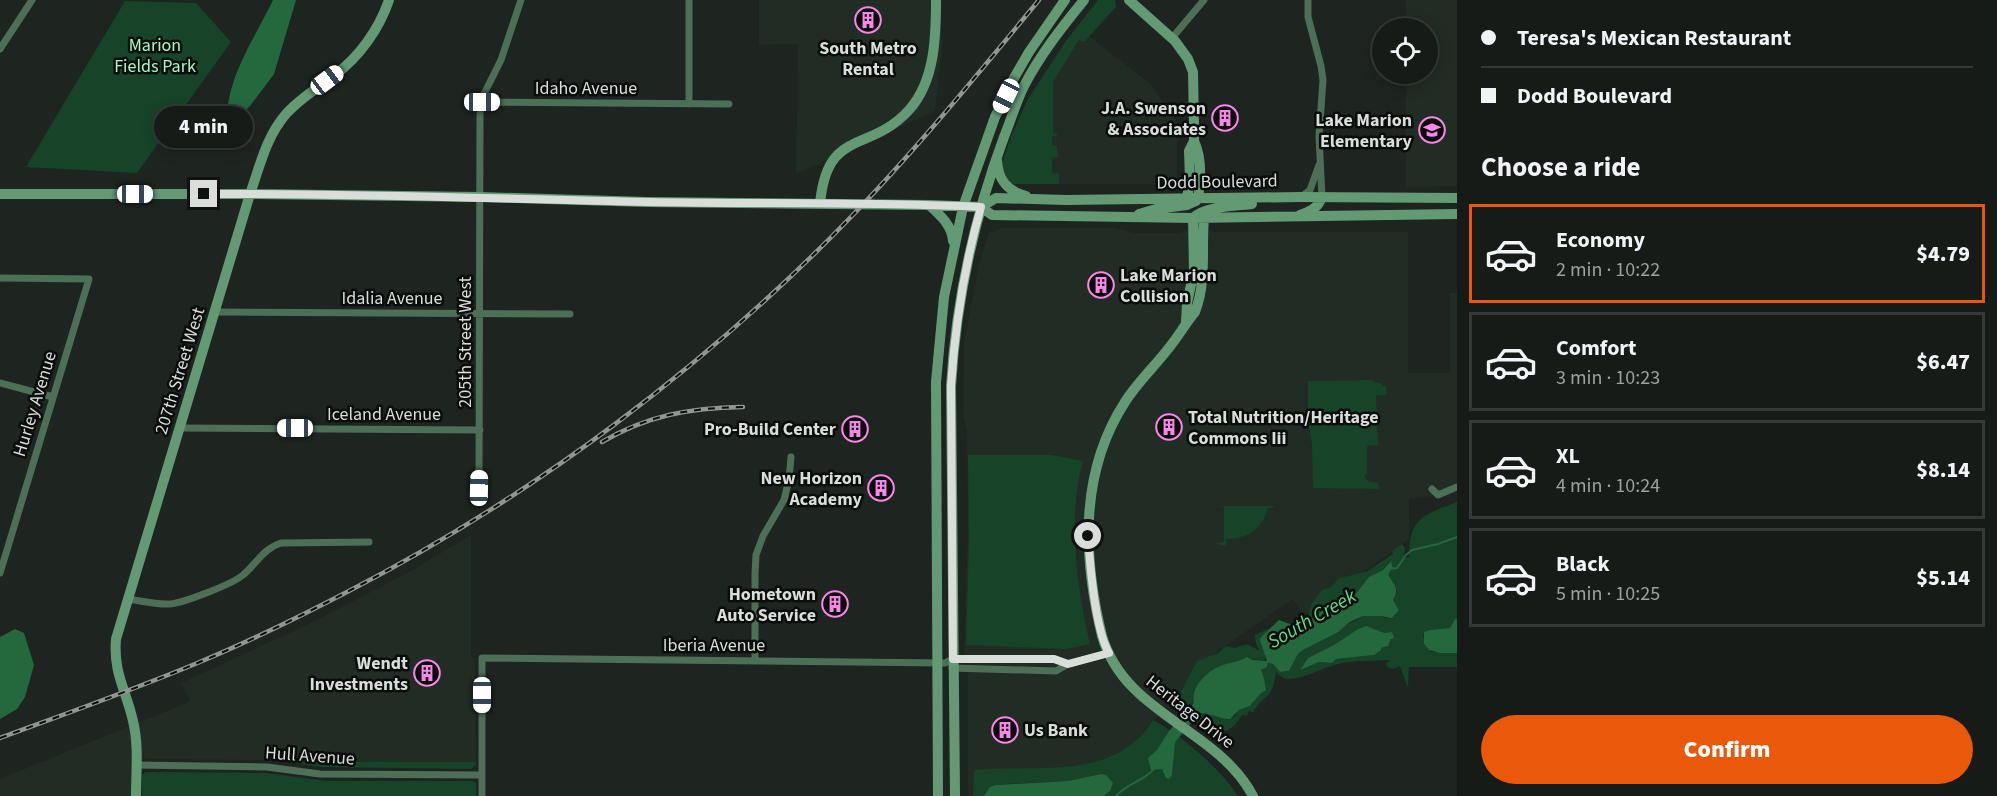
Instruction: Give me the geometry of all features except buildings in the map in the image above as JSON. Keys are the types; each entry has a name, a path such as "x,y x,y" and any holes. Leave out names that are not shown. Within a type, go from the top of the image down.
{"main road":[{"name":"207th Street West","path":"136,796 135,729 117,675 116,639 250,194 265,149 280,122 294,106 338,72 359,52 376,28 388,0"},
{"path":"820,204 823,180 835,157 852,144 888,128 905,114 917,99 932,62 936,0"},
{"path":"955,796 947,663 936,382 942,308 953,246 963,207 995,117 1014,78 1046,25 1065,0"},
{"path":"938,796 947,663 951,386 963,277 996,158 1024,86 1066,22 1084,0"},
{"path":"1129,0 1172,38 1188,59 1193,72 1194,141 1199,151 1200,187 1187,205 1156,209 1130,217"},
{"path":"996,158 998,171 1005,185 1017,193 1038,199"},
{"name":"Dodd Boulevard","path":"0,194 480,196 647,202 963,207 981,207 996,198 1457,198"},
{"path":"1291,217 1315,208 1322,197"},
{"path":"1199,218 1198,213 1207,210 1252,204 1272,198"},
{"path":"929,205 950,227 953,246"},
{"name":"Dodd Boulevard","path":"981,207 992,215 1199,218 1457,214"},
{"name":"Heritage Drive","path":"1199,218 1186,323 1171,346 1136,386 1121,408 1102,448 1093,478 1089,510 1089,551 1100,627 1109,653 1133,689 1167,717 1215,750 1234,768 1253,796"}],"street":[{"path":"0,49 32,0"},
{"path":"482,102 501,60 520,0"},
{"path":"689,0 689,104"},
{"path":"1172,38 1204,0"},
{"path":"1308,0 1308,17 1322,66 1323,80 1319,136 1322,197"},
{"name":"Idaho Avenue","path":"482,102 729,104"},
{"name":"205th Street West","path":"479,488 482,102"},
{"path":"1301,197 1310,190 1319,165"},
{"name":"Hurley Avenue","path":"0,278 89,279 0,573"},
{"name":"Idalia Avenue","path":"214,312 570,314"},
{"path":"0,383 53,397"},
{"name":"Iceland Avenue","path":"180,428 480,430"},
{"path":"755,660 754,574 756,555 763,536 784,500 791,457"},
{"path":"1431,489 1438,495 1457,488"},
{"path":"128,599 162,604 180,602 237,580 270,548 281,543 369,542"},
{"name":"Iberia Avenue","path":"947,663 1056,671 1068,664 1109,653"},
{"name":"Iberia Avenue","path":"482,775 482,658 947,663 1054,659 1068,664"},
{"name":"Hull Avenue","path":"136,765 267,767 320,774 482,775"},
{"path":"482,775 482,796"}],"shaded area":[{"path":"759,0 941,0 942,49 935,111 796,174 798,44 759,45"},
{"name":"Lake Marion Elementary","path":"1406,0 1457,0 1457,186 1406,187 1406,84 1438,84 1438,18 1406,18"},
{"path":"1081,30 1151,84 1177,122 1177,184 1048,184 1050,81"},
{"path":"1003,228 1114,228 1134,233 1180,233 1210,229 1212,232 1408,232 1408,373 1450,373 1450,293 1457,293 1457,487 1434,496 1409,499 1409,539 1304,616 1293,599 1198,665 1163,714 1153,720 1129,750 1074,770 1048,796 968,796 968,678 964,649 968,531 967,431 963,414 964,342 979,265 989,232"},
{"path":"471,535 471,658 475,658 476,762 136,759 136,796 0,796 0,779 191,701 181,683 309,624 411,571"}],"green space":[{"path":"1098,0 1115,0 1116,7 1084,42 1079,40 1053,82 1053,133 1059,135 1052,137 1052,146 1057,146 1058,157 1052,158 1052,173 1059,174 1059,184 1010,184 1001,166 1028,99 1065,42"},
{"name":"Marion Fields Park","path":"125,1 196,3 231,42 137,173 26,167"},
{"path":"1373,380 1373,382 1386,386 1386,395 1376,395 1378,445 1367,446 1367,473 1364,477 1369,482 1378,483 1379,489 1313,488 1308,381"},
{"path":"968,455 1052,455 1083,461 1078,482 1075,528 1078,577 1090,644 1066,649 966,645 969,541"},
{"path":"1457,502 1457,619 1450,628 1430,630 1423,634 1426,647 1431,652 1457,653 1457,667 1409,667 1408,688 1400,666 1392,669 1387,667 1386,664 1390,660 1344,663 1295,679 1285,678 1276,672 1273,688 1268,695 1253,712 1249,711 1247,715 1242,715 1234,726 1226,731 1192,720 1200,713 1225,718 1234,717 1239,710 1250,706 1266,686 1263,683 1261,670 1267,667 1268,663 1282,671 1289,671 1298,654 1303,650 1363,616 1387,618 1399,610 1393,600 1397,591 1388,573 1390,561 1383,570 1369,577 1351,600 1330,605 1309,621 1308,616 1311,605 1322,590 1331,587 1339,578 1366,572 1393,554 1392,551 1402,544 1405,548 1404,558 1409,557 1415,526 1427,515","holes":["1366,626 1385,633 1392,632 1391,639 1386,647 1381,648 1374,655 1336,659 1332,663 1319,662 1301,669 1308,658 1358,629"]},
{"path":"1217,506 1275,507 1268,508 1262,522 1253,531 1241,537 1226,539 1226,545 1219,545 1217,543 1224,542 1224,507"},
{"path":"1268,629 1264,660 1238,661 1215,670 1196,687 1193,694 1194,701 1183,714 1173,706 1197,661 1218,653 1226,646 1235,648 1247,644 1260,651 1255,635"},
{"path":"1153,720 1176,734 1200,754 1238,796 1104,796 1110,791 1110,779 1101,774 1068,781 1000,784 990,789 984,796 973,796 976,770 1049,768 1096,761 1118,753 1137,740"},
{"path":"279,761 476,762 476,765 471,769 322,767"},
{"path":"145,772 266,773 326,781 472,781 476,783 476,796 142,796 142,776"}],"water":[{"path":"273,0 296,0 274,74 250,106 227,129 227,111 235,78"},
{"path":"1391,561 1393,569 1390,569 1388,574 1395,587 1393,600 1399,610 1392,618 1363,616 1350,622 1338,632 1298,654 1289,671 1280,672 1273,664 1268,663 1267,667 1261,670 1266,690 1250,706 1239,710 1230,719 1200,713 1175,742 1172,775 1169,779 1166,778 1162,769 1151,770 1148,758 1192,706 1197,686 1209,673 1225,664 1247,657 1252,660 1267,661 1260,640 1279,620 1301,628 1308,625 1309,621 1330,605 1351,600 1369,577 1383,570"},
{"path":"1457,619 1457,653 1440,653 1429,650 1424,644 1424,632 1450,628"},
{"path":"1366,626 1385,633 1392,632 1394,638 1388,646 1381,648 1374,655 1336,659 1332,663 1319,662 1300,670 1308,658"},
{"path":"15,629 24,633 34,665 25,697 17,709 0,719 0,637"},
{"path":"1106,775 1113,783 1110,791 1104,796 984,796 990,787 996,785 1068,781"}],"waterway":[{"name":"South Creek","path":"1387,575 1390,569 1397,568 1412,550 1457,537"},
{"name":"South Creek","path":"1116,796 1155,767"}],"railway":[{"path":"0,738 171,674 290,621 415,555 548,472 674,378 792,276 897,167 1039,0"},
{"path":"602,442 653,419 687,411 743,407"}],"place":[{"name":"South Metro Rental","path":"868,20"},
{"name":"J.A. Swenson & Associates","path":"1225,118"},
{"name":"Lake Marion Elementary","path":"1432,130"},
{"name":"Lake Marion Collision","path":"1101,285"},
{"name":"Total Nutrition/Heritage Commons Iii","path":"1169,427"},
{"name":"Pro-Build Center","path":"855,429"},
{"name":"New Horizon Academy","path":"881,488"},
{"name":"Hometown Auto Service","path":"835,604"},
{"name":"Wendt Investments","path":"427,673"},
{"name":"Us Bank","path":"1005,730"}],"route":[{"path":"204,194 480,196 647,202 981,207 965,268 953,352 951,386 953,659 1054,659 1068,664 1109,653 1098,619 1088,536"}]}
